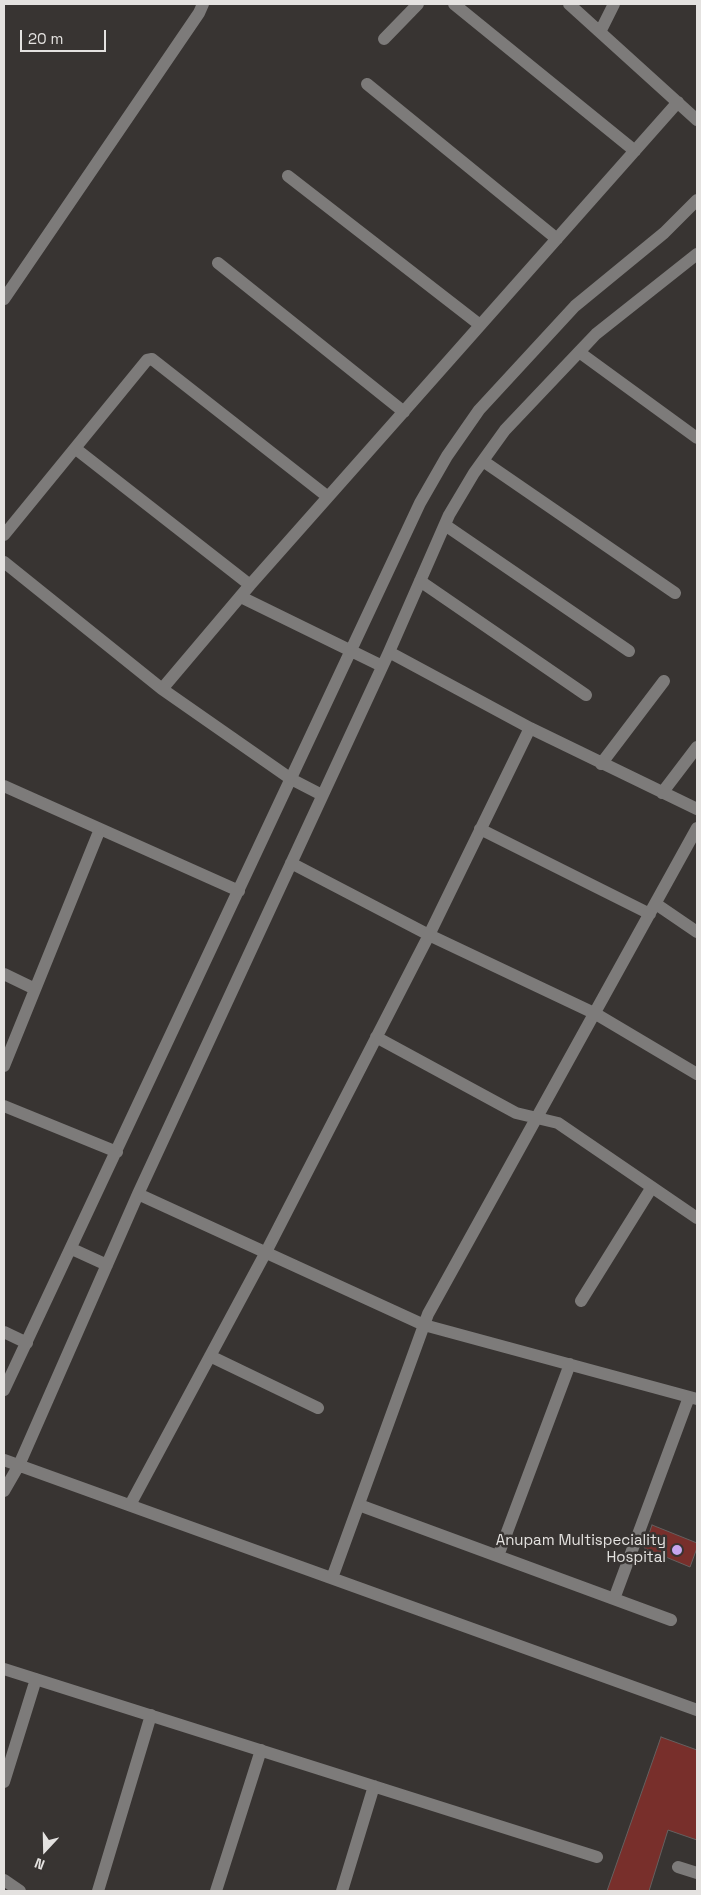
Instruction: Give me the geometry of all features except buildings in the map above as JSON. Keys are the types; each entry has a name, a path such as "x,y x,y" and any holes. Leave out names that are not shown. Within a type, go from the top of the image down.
{"street":[{"path":"4,299 199,13 203,4"},
{"path":"384,39 418,4"},
{"path":"454,4 635,151"},
{"path":"569,4 697,120"},
{"path":"600,32 614,4"},
{"path":"367,84 557,239"},
{"path":"162,689 250,585 678,102"},
{"path":"288,176 480,325"},
{"path":"4,1390 72,1249 420,503 447,456 480,410 575,306 664,233 697,200"},
{"path":"4,1491 19,1465 138,1194 389,652 445,525 474,473 505,430 596,334 697,254"},
{"path":"218,263 404,412"},
{"path":"579,352 697,438"},
{"path":"4,535 147,360 152,359 328,498"},
{"path":"76,449 250,585"},
{"path":"483,461 675,593"},
{"path":"445,525 629,651"},
{"path":"4,562 162,689 291,779 322,795"},
{"path":"420,581 586,695"},
{"path":"241,596 382,666"},
{"path":"389,652 530,728 697,809"},
{"path":"602,764 664,681"},
{"path":"130,1505 266,1252 429,935 530,728"},
{"path":"662,793 697,747"},
{"path":"4,786 239,891"},
{"path":"332,1578 428,1314 596,1014 697,828"},
{"path":"4,1066 100,829"},
{"path":"480,829 653,909 697,932"},
{"path":"291,863 429,935 596,1014 697,1074"},
{"path":"4,974 35,989"},
{"path":"376,1037 516,1113 558,1123 697,1218"},
{"path":"4,1106 117,1152"},
{"path":"581,1301 652,1187"},
{"path":"138,1194 424,1325 693,1398 614,1599"},
{"path":"72,1249 107,1265"},
{"path":"4,1332 27,1343"},
{"path":"210,1356 318,1408"},
{"path":"498,1556 570,1364"},
{"path":"4,1460 697,1710"},
{"path":"359,1505 671,1620"},
{"path":"4,1668 597,1858"},
{"path":"4,1782 36,1679"},
{"path":"98,1891 150,1715"},
{"path":"216,1891 260,1750"},
{"path":"342,1891 374,1786"},
{"path":"678,1866 697,1873"},
{"path":"4,1880 20,1891"}],"place":[{"name":"Anupam Multispeciality Hospital","path":"677,1550"}]}
